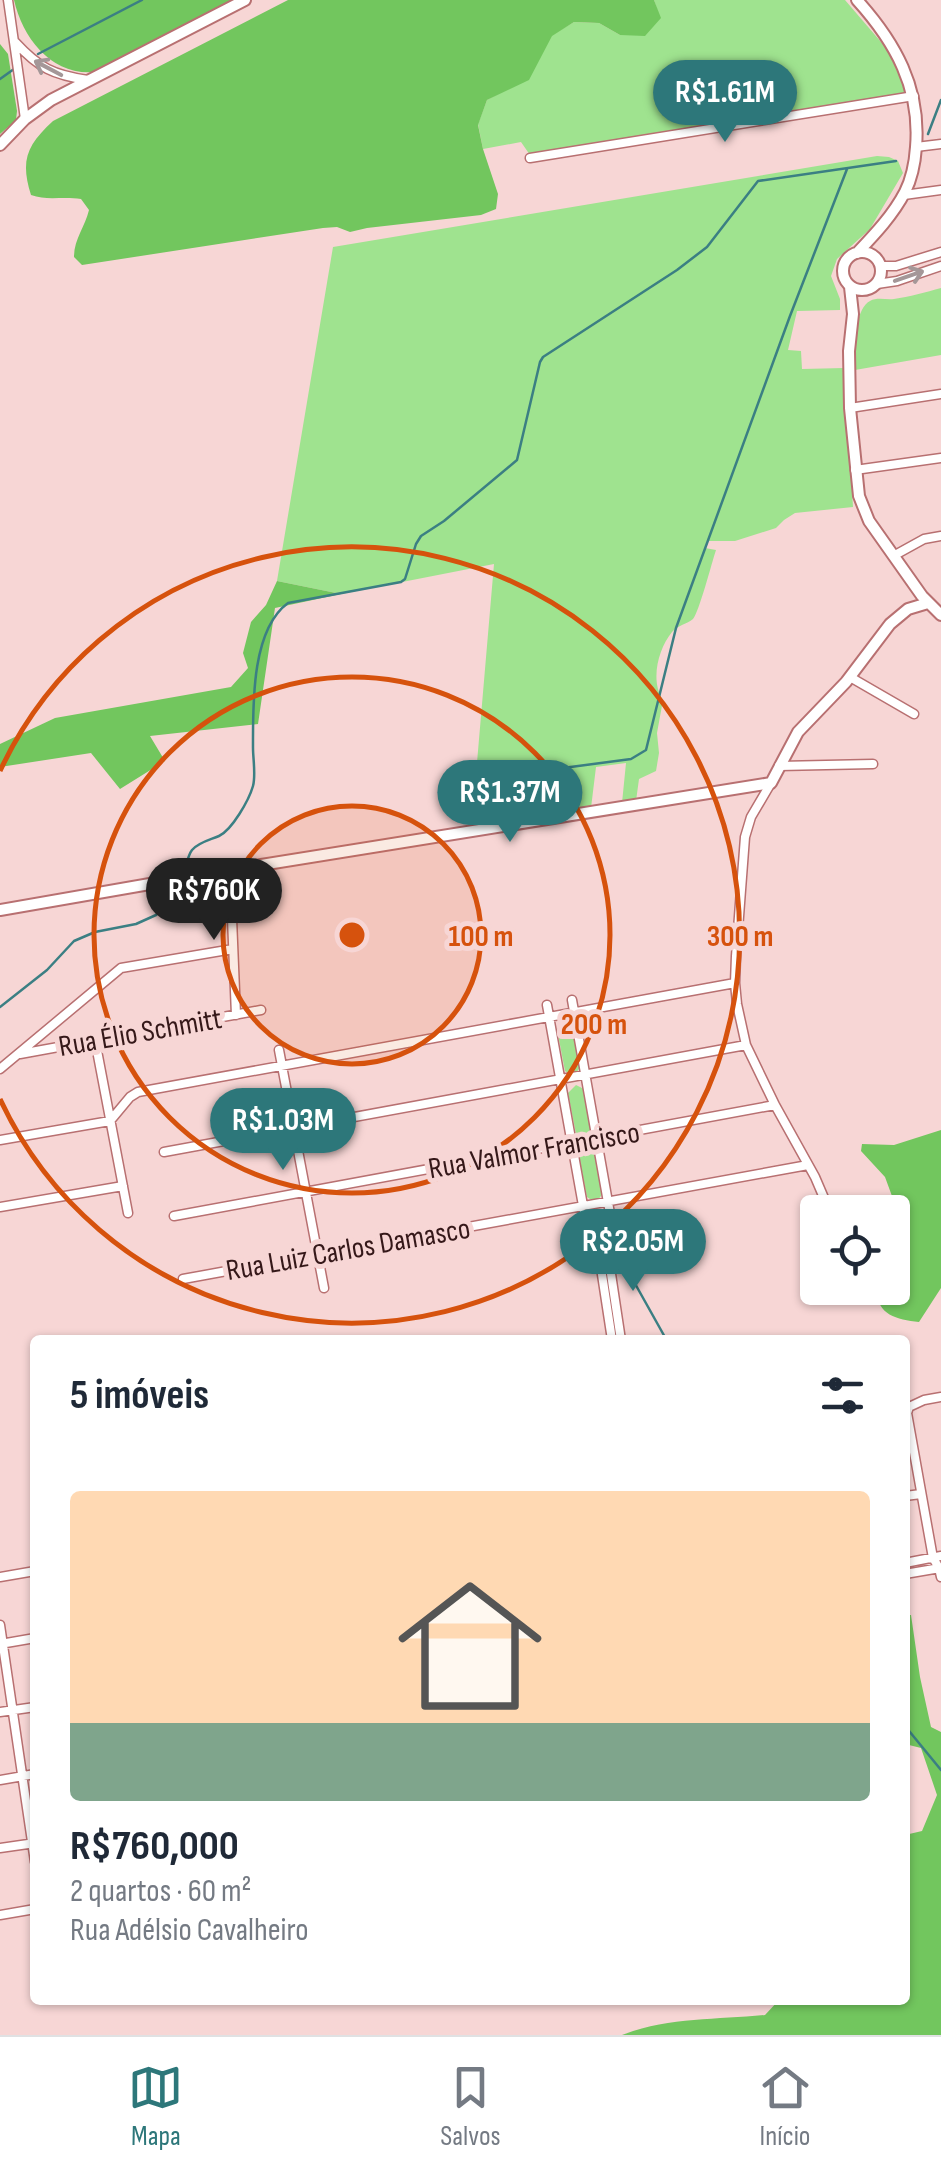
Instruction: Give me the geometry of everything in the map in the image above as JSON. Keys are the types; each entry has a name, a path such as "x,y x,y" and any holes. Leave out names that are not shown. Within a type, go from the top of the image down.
{"street":[{"path":"8,0 25,119"},
{"path":"0,145 51,100 245,0"},
{"path":"857,0 889,39 914,96 916,147 904,195 880,230 842,268 850,287 853,314 849,351 854,470 865,514 928,603 941,615"},
{"path":"14,41 46,70 88,80"},
{"path":"530,158 914,96"},
{"path":"916,147 941,144"},
{"path":"904,195 941,190"},
{"path":"853,314 880,278 880,230"},
{"path":"857,252 867,252 878,262 896,266 941,252"},
{"path":"850,287 873,287 941,266"},
{"path":"850,408 941,394"},
{"path":"854,470 941,458"},
{"path":"896,556 924,539 941,536"},
{"path":"822,1195 746,1045 734,983 745,837 751,817 798,732 850,677 896,618 928,603"},
{"path":"850,677 914,714"},
{"path":"779,766 873,764"},
{"path":"0,910 771,783"},
{"path":"230,870 236,1015"},
{"path":"0,1069 121,968 233,949"},
{"path":"0,1140 110,1121 138,1092 734,983"},
{"path":"572,1000 614,1236 604,1255 612,1335"},
{"path":"547,1005 590,1244 604,1255 619,1335"},
{"name":"Rua Élio Schmitt","path":"18,1054 262,1010"},
{"path":"52,1026 50,1034 55,1048"},
{"path":"95,1040 128,1213"},
{"path":"164,1152 746,1045"},
{"path":"279,1050 324,1288"},
{"name":"Rua Valmor Francisco","path":"174,1216 775,1106"},
{"name":"Rua Luiz Carlos Damasco","path":"183,1279 808,1164"},
{"path":"0,1207 123,1186"},
{"path":"910,1407 941,1397"},
{"path":"910,1444 940,1571 910,1574"},
{"path":"910,1495 921,1494"},
{"path":"910,1563 937,1557"},
{"path":"0,1576 30,1572"},
{"path":"0,1625 30,1821"},
{"path":"1,1643 30,1639"},
{"path":"0,1712 30,1708"},
{"path":"0,1780 30,1775"},
{"path":"0,1848 30,1844"},
{"path":"0,1915 30,1910"}],"green space":[{"path":"14,0 234,0 95,72 80,72 65,68 42,52 24,28"},
{"path":"288,0 654,0 661,18 645,36 620,35 599,23 574,22 552,36 529,80 487,100 478,125 498,194 496,209 481,215 350,232 337,227 323,228 82,265 74,251 89,210 81,199 31,195 26,163 37,138 53,121"},
{"path":"654,0 845,0 887,49 908,94 530,155 521,142 483,149 478,124 487,100 506,90 552,35 574,22 599,23 620,35 660,18"},
{"path":"0,44 8,54 17,111 16,120 0,134"},
{"path":"877,156 898,161 903,173 870,229 837,259 831,276 840,310 797,311 788,350 801,351 802,369 844,368 853,507 795,513 776,528 735,541 707,541 705,548 716,550 696,615 672,632 660,656 656,675 663,700 657,733 659,753 656,771 639,779 636,801 622,803 626,763 596,767 591,808 547,816 540,776 475,786 494,564 341,594 277,581 333,247"},
{"path":"941,288 941,355 855,370 856,332 864,306 873,300"},
{"path":"277,581 341,594 275,608 258,724 150,736 165,761 120,789 91,753 0,767 0,744 55,718 231,687 248,668 243,653 251,622 266,605"},
{"path":"564,1022 573,1025 581,1066 571,1075 565,1071 557,1029"},
{"path":"576,1085 584,1089 592,1130 583,1138 576,1134 568,1093"},
{"path":"941,1130 941,1288 919,1322 895,1317 881,1305 910,1305 910,1195 892,1195 885,1177 861,1151 862,1144 894,1145"},
{"path":"586,1148 595,1152 603,1193 593,1201 587,1197 579,1156"},
{"path":"600,1211 606,1216 611,1239 604,1247 595,1244 591,1217"},
{"path":"910,1615 931,1727 941,1732 941,2035 622,2035 675,2022 765,2015 774,2005 910,2005 910,1834 922,1831 937,1795 921,1748 910,1745"}],"waterway":[{"path":"38,54 142,0"},
{"path":"0,79 14,69"},
{"path":"928,134 941,100"},
{"path":"184,872 192,850 229,828 251,792 257,670 267,631 288,603 405,579 421,536 517,460 543,357 707,247 758,181 896,161"},
{"path":"558,813 563,768 631,759 646,750 676,628 847,169"},
{"path":"0,1007 47,970 74,941 156,915 179,892"},
{"path":"627,1254 633,1280 664,1335"},
{"path":"910,1732 941,1770"}]}
